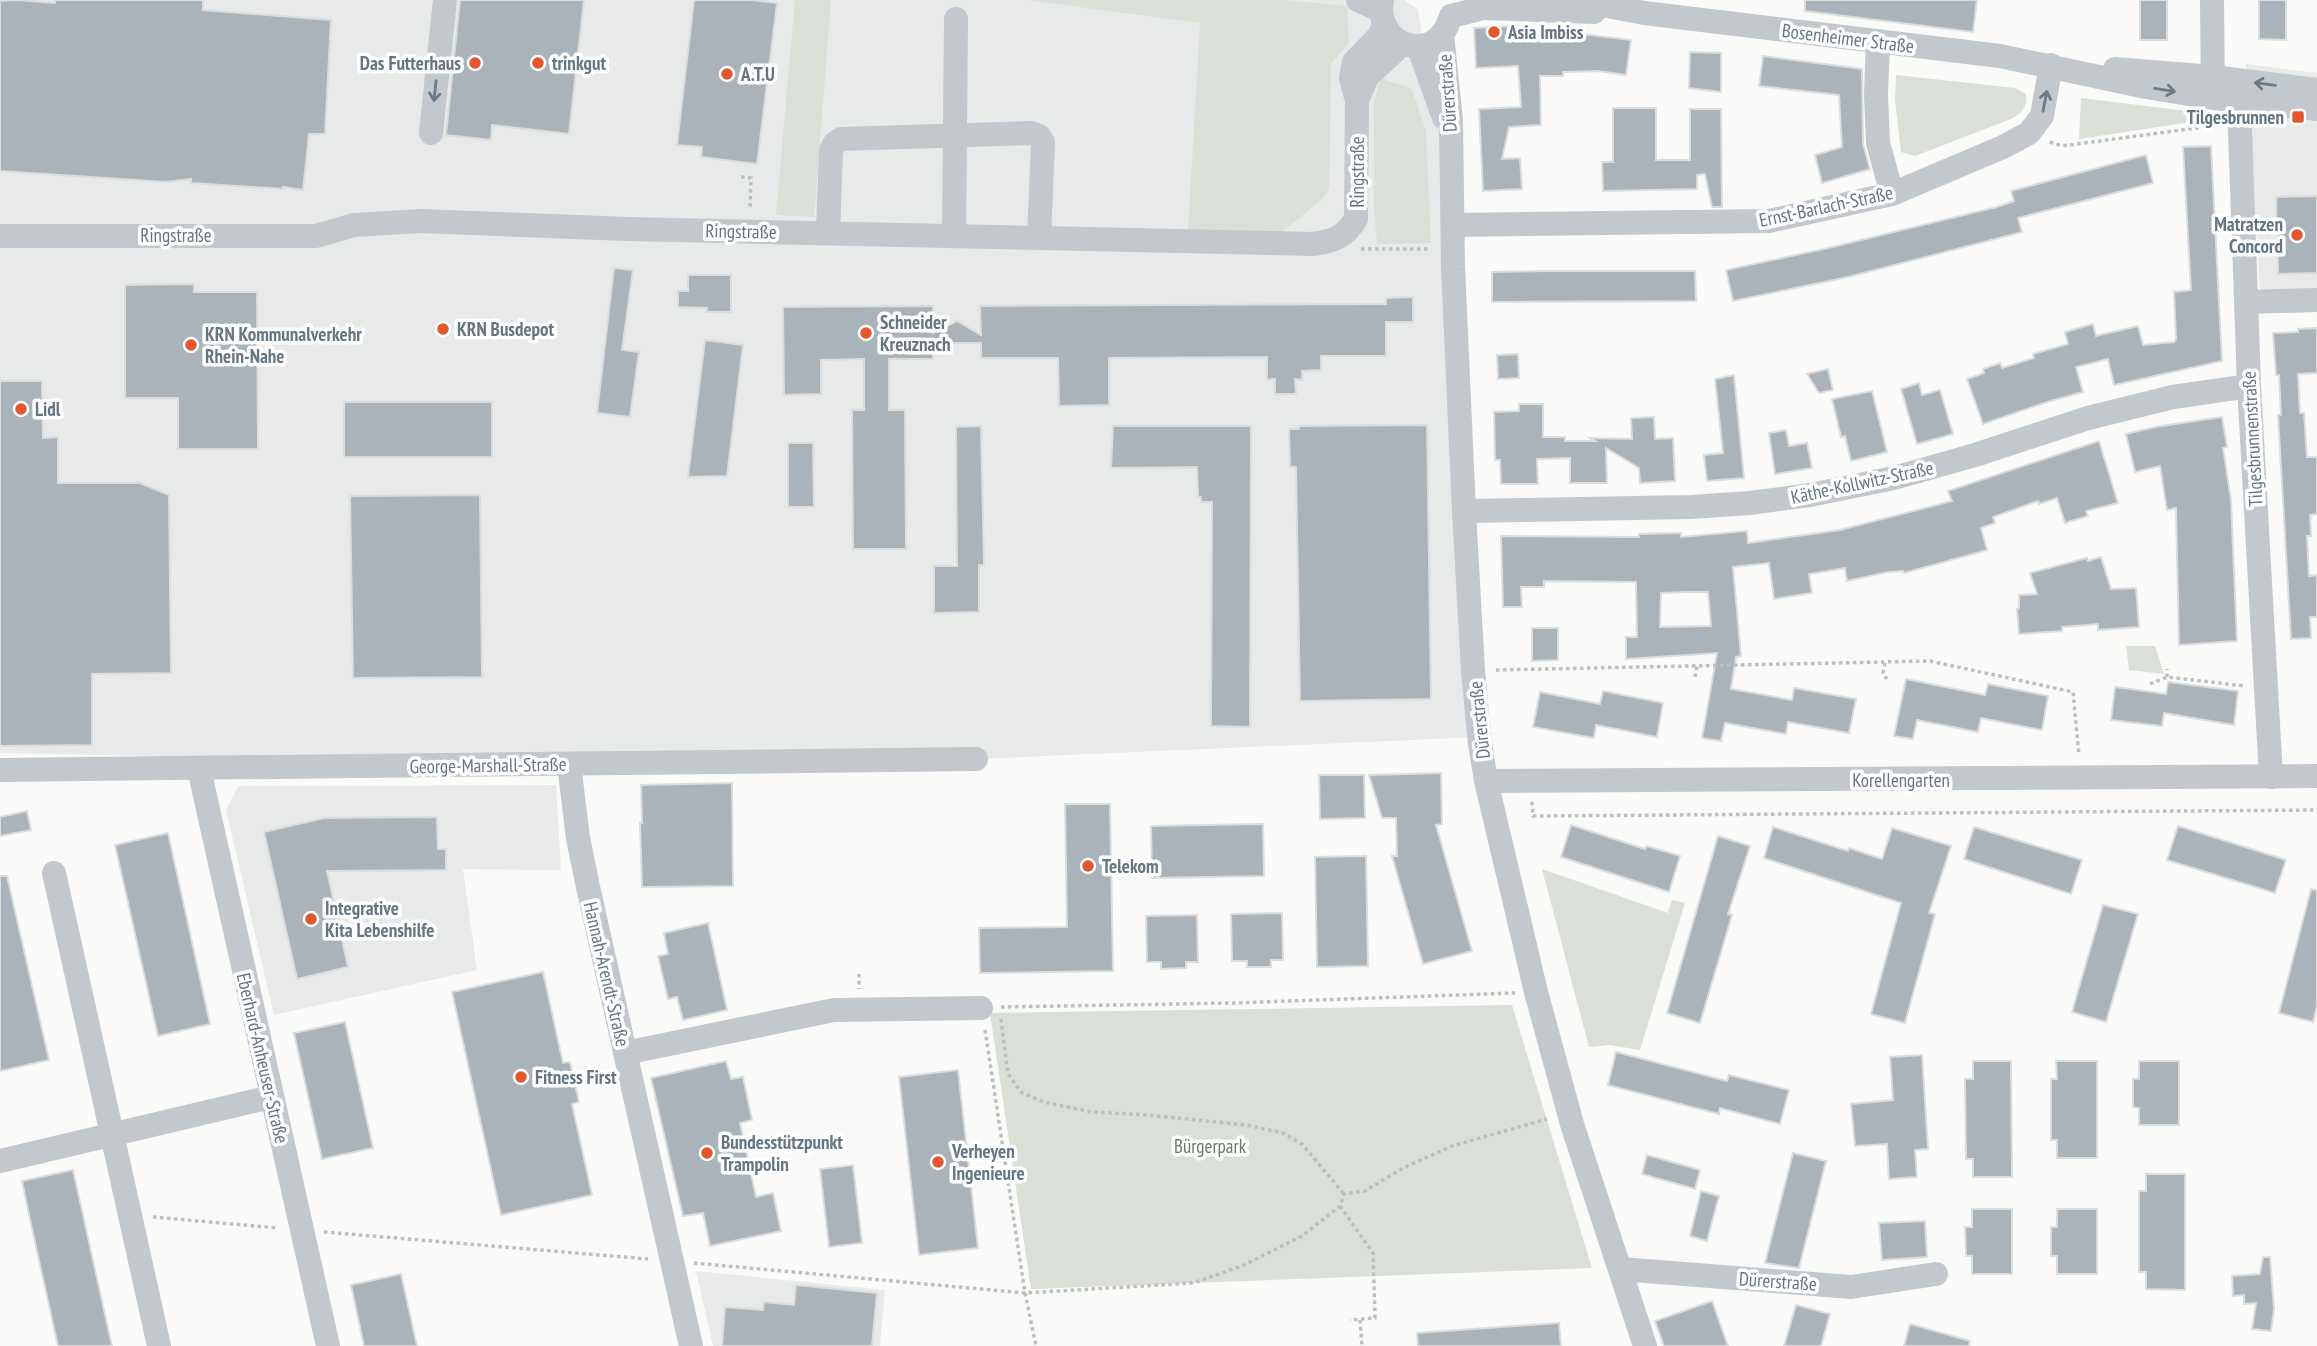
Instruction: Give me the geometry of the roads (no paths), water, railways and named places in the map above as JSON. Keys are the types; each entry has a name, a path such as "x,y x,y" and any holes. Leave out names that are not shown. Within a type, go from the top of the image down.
{"street":[{"path":"431,133 444,0"},
{"name":"Bosenheimer Straße","path":"1576,0 1644,13 2000,56 2146,87 2317,90"},
{"path":"2212,0 2213,88"},
{"name":"Bosenheimer Straße","path":"1410,45 1427,44 1447,17 1483,8 1644,13"},
{"path":"1376,9 1388,33 1410,45"},
{"name":"Ringstraße","path":"0,236 316,236 354,226 421,221 1039,238 1313,244 1332,241 1348,232 1356,219 1357,101 1351,78 1354,62 1379,36 1376,9"},
{"name":"Dürerstraße","path":"1447,17 1464,511 1479,737 1486,781 1536,992 1569,1113 1645,1346"},
{"path":"954,236 957,19"},
{"path":"1878,41 1878,143 1892,194"},
{"name":"Ringstraße","path":"1357,101 1367,77 1410,45"},
{"name":"Dürerstraße","path":"1410,45 1444,120 1451,153"},
{"name":"Ernst-Barlach-Straße","path":"1453,237 1769,221 1892,194 2003,147 2029,133 2042,116 2051,65"},
{"name":"Bosenheimer Straße","path":"2213,88 2239,101 2317,110"},
{"name":"Tilgesbrunnenstraße","path":"2239,101 2249,386 2271,777"},
{"path":"828,233 831,150 841,139 1031,133 1039,136 1043,142 1039,238"},
{"path":"2246,302 2317,300"},
{"name":"Käthe-Kollwitz-Straße","path":"1464,511 1690,507 1810,495 1894,478 2112,412 2173,397 2249,386"},
{"name":"George-Marshall-Straße","path":"0,770 976,759"},
{"name":"Hannah-Arendt-Straße","path":"569,764 578,838 691,1346"},
{"name":"Eberhard-Anheuser-Straße","path":"199,769 328,1346"},
{"name":"Korellengarten","path":"1486,781 2317,776"},
{"path":"54,873 159,1346"},
{"path":"625,1053 834,1010 990,1008"},
{"path":"0,1161 271,1097"},
{"name":"Dürerstraße","path":"1620,1269 1851,1287 1936,1274"}],"place":[{"name":"Asia Imbiss","path":"1494,32"},
{"name":"Das Futterhaus","path":"475,63"},
{"name":"trinkgut","path":"538,63"},
{"name":"A.T.U","path":"727,74"},
{"name":"Tilgesbrunnen","path":"2298,117"},
{"name":"Matratzen Concord","path":"2297,235"},
{"name":"KRN Busdepot","path":"443,329"},
{"name":"Schneider Kreuznach","path":"866,333"},
{"name":"KRN Kommunalverkehr Rhein-Nahe","path":"191,345"},
{"name":"Lidl","path":"21,409"},
{"name":"Telekom","path":"1088,866"},
{"name":"Integrative Kita Lebenshilfe","path":"311,919"},
{"name":"Fitness First","path":"521,1077"},
{"name":"Bundesstützpunkt Trampolin","path":"707,1153"},
{"name":"Verheyen Ingenieure","path":"938,1162"}],"park label":[{"name":"Bürgerpark","path":"1210,1146"}]}
